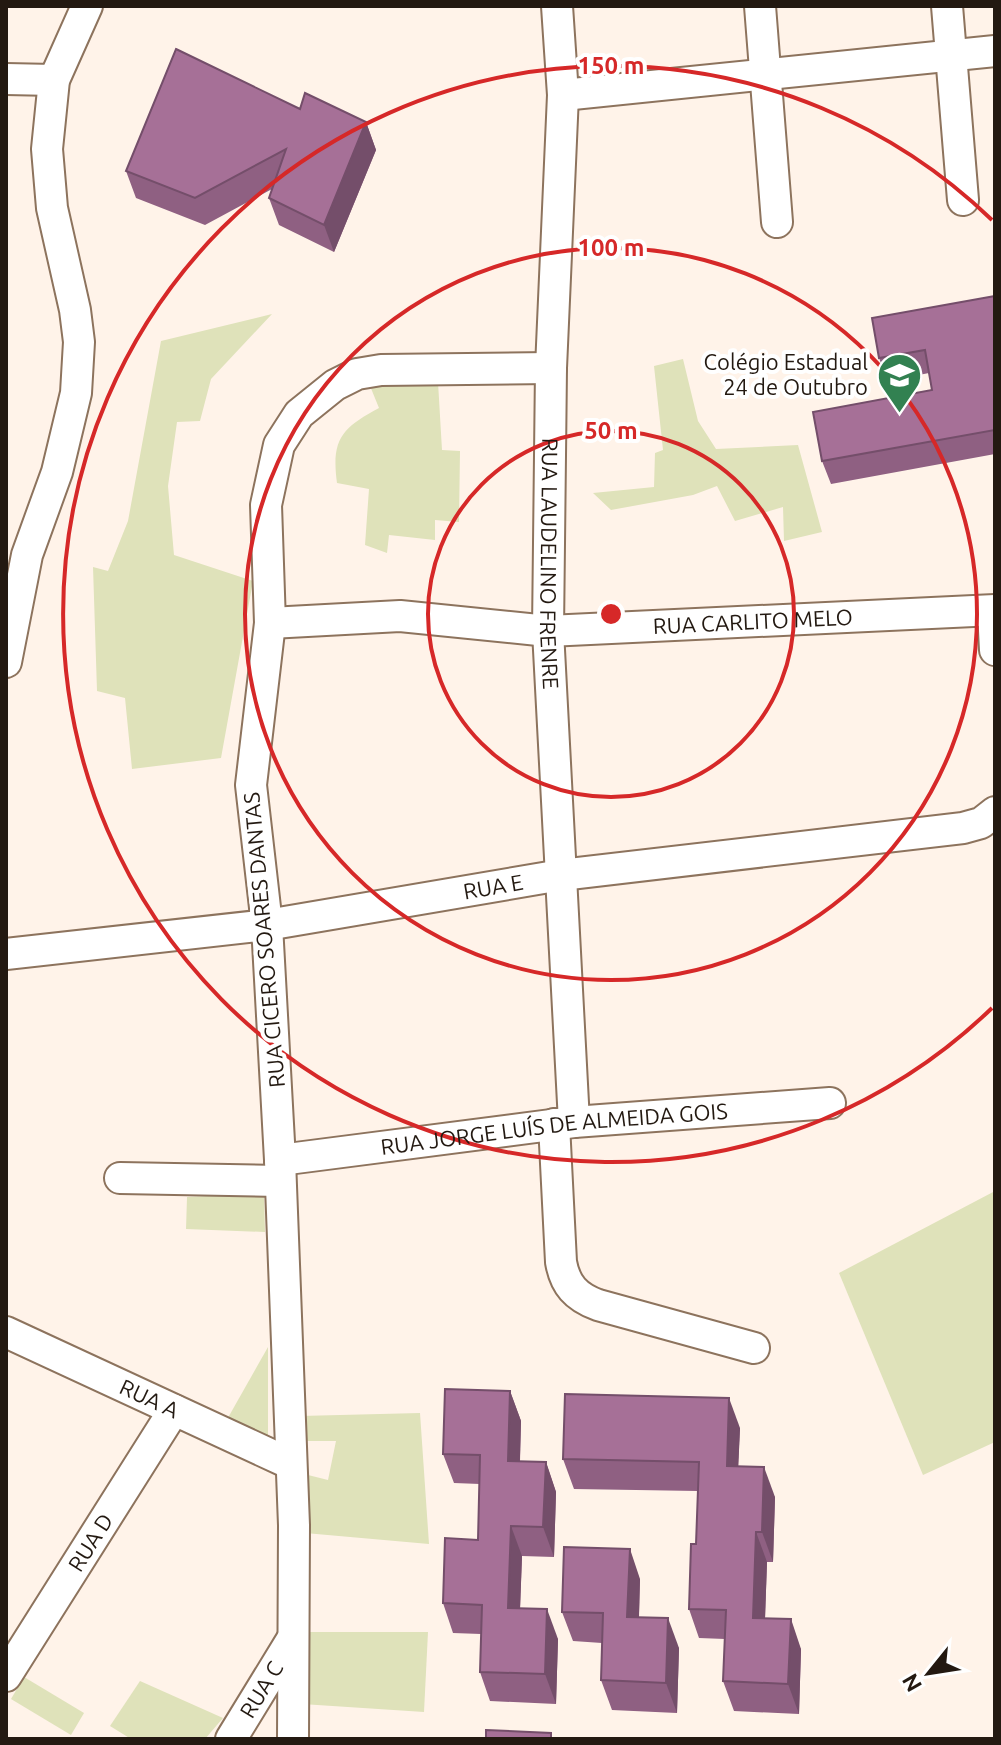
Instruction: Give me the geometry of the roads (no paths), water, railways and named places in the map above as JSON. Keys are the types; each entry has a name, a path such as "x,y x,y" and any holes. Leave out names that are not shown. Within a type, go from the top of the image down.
{"street":[{"path":"6,662 17,550 57,472 76,393 79,360 75,310 52,208 47,149 54,80 87,6"},
{"name":"RUA LAUDELINO FRENRE","path":"557,6 563,95 551,368 548,631 561,875 564,1123 561,1262 565,1278 575,1293 598,1305 754,1348"},
{"path":"760,6 768,75 777,222"},
{"path":"947,6 963,200"},
{"path":"563,95 995,51"},
{"path":"6,79 54,80"},
{"name":"RUA CICERO SOARES DANTAS","path":"293,1739 291,1464 279,1171 267,925 251,785 270,623 266,505 270,471 279,445 299,414 315,399 368,371 551,368"},
{"path":"994,611 995,650"},
{"name":"RUA CARLITO MELO","path":"270,623 400,616 548,631 994,611"},
{"name":"RUA E","path":"6,954 267,925 561,875 988,818"},
{"name":"RUA JORGE LUÍS DE ALMEIDA GOIS","path":"120,1178 279,1171 564,1123 830,1103"},
{"name":"RUA A","path":"6,1332 291,1464"},
{"name":"RUA D","path":"6,1676 174,1410"},
{"name":"RUA C","path":"231,1739 291,1641"}],"place":[{"name":"Colégio Estadual 24 de Outubro","path":"899,414"}]}
